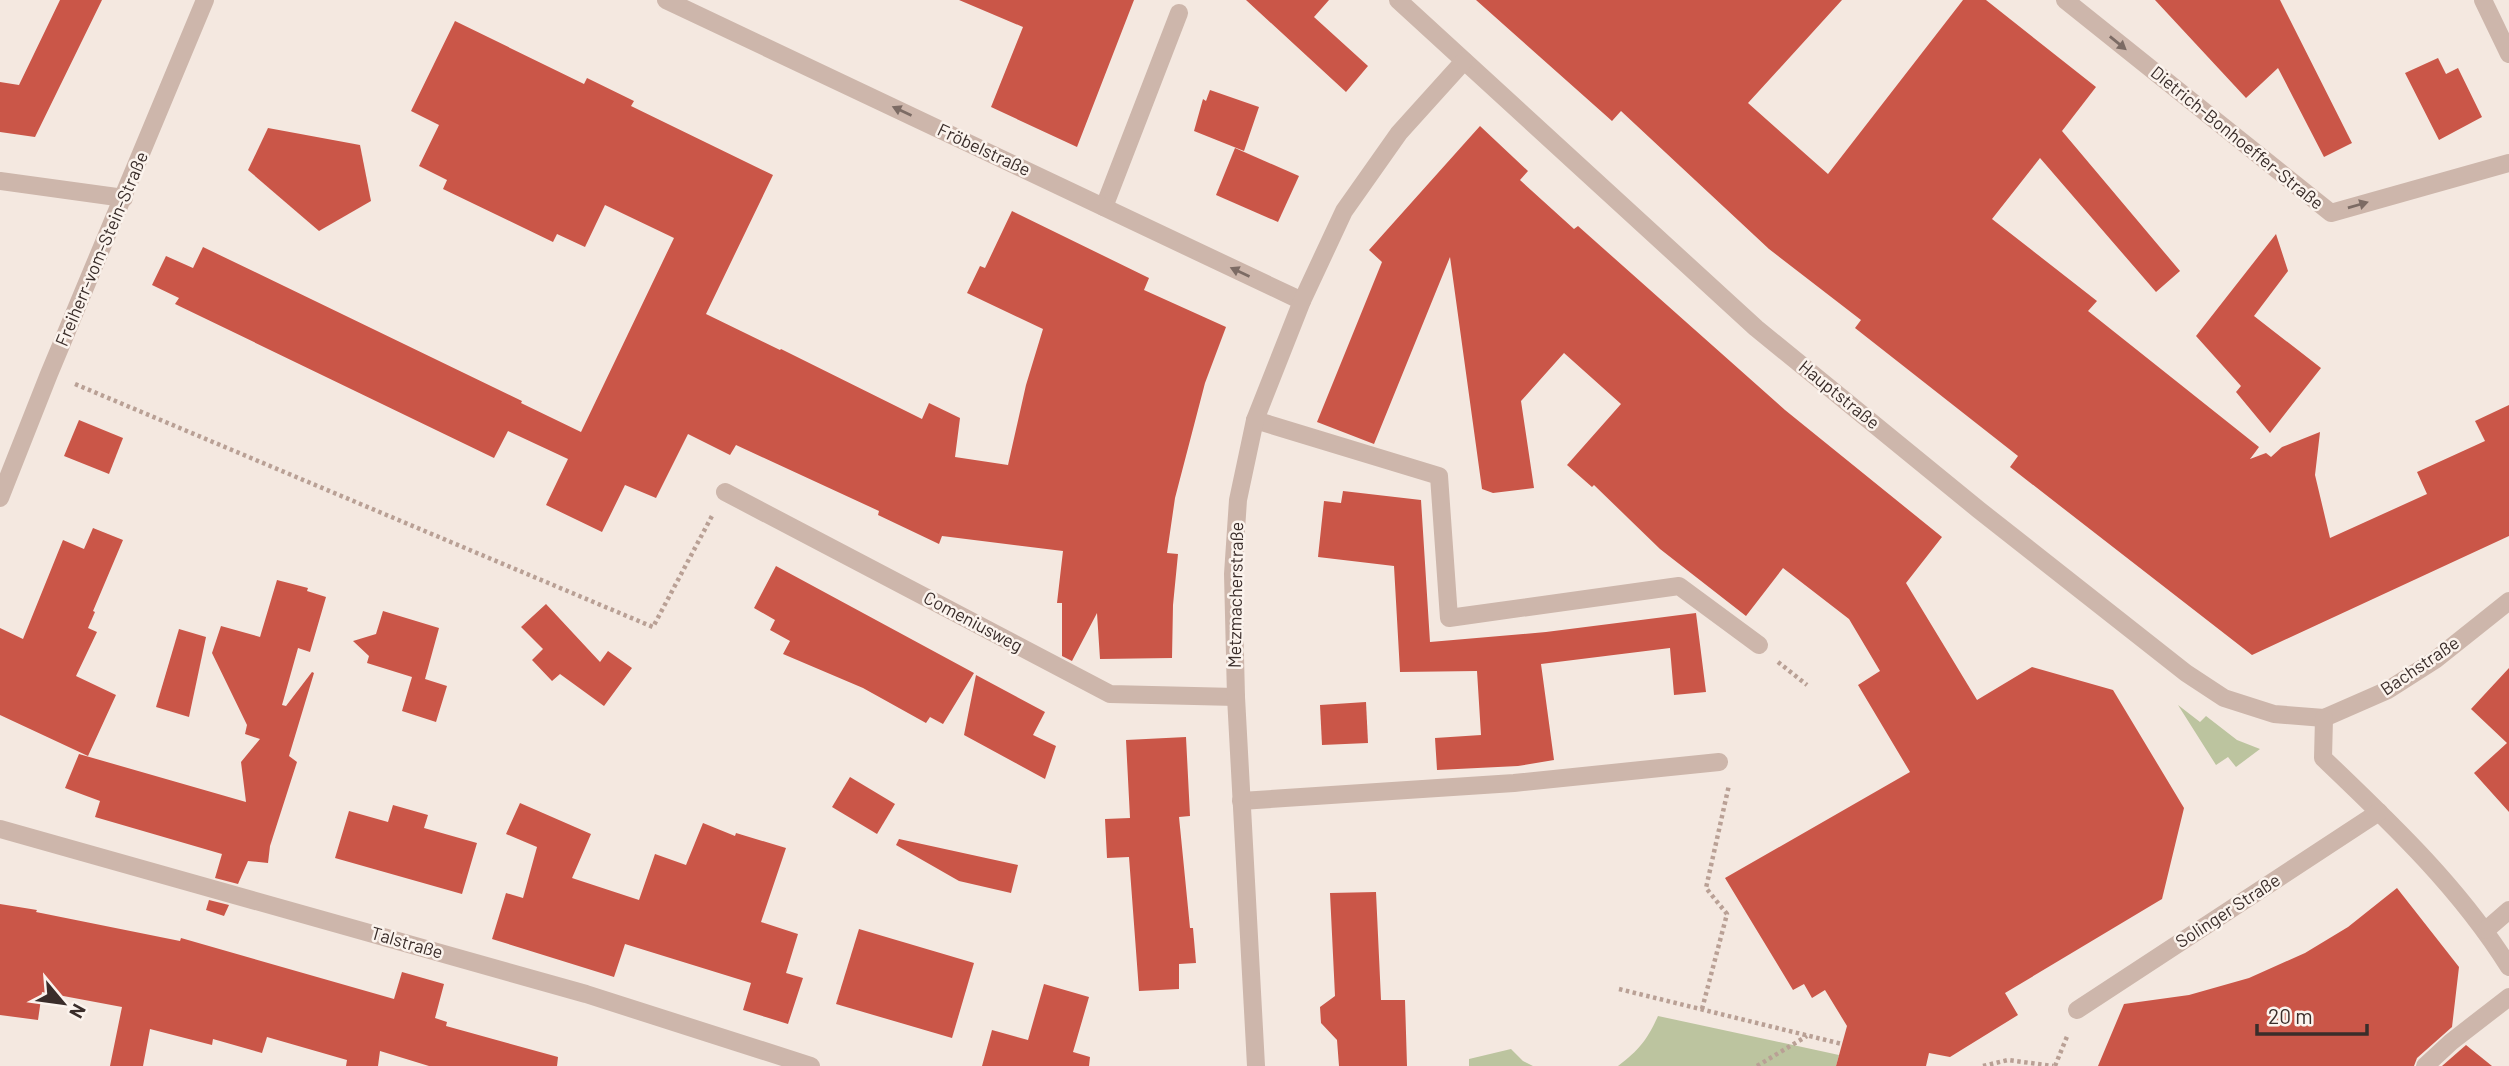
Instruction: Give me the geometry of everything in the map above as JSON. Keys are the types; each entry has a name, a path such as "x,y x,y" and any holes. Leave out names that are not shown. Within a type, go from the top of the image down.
{"street":[{"name":"Freiherr-vom-Stein-Straße","path":"0,498 205,0"},
{"name":"Fröbelstraße","path":"666,0 1302,301"},
{"name":"Hauptstraße","path":"1398,0 1756,328 1979,510 2186,673 2224,698 2274,714 2324,718"},
{"name":"Dietrich-Bonhoeffer-Straße","path":"2065,0 2330,213 2509,163"},
{"path":"2483,0 2502,25 2509,54"},
{"path":"1104,207 1179,13"},
{"name":"Metzmacherstraße","path":"1256,1066 1236,697 1233,573 1238,500 1255,420 1302,301 1344,211 1399,133 1464,61"},
{"path":"0,181 124,198"},
{"path":"1255,420 1439,476 1450,618 1679,586 1759,646"},
{"name":"Comeniusweg","path":"724,492 1111,694 1236,697"},
{"name":"Bachstraße","path":"2324,718 2388,690 2435,660 2509,601"},
{"path":"2324,718 2323,758 2452,888 2486,930 2509,967"},
{"path":"1241,801 1725,768"},
{"name":"Solinger Straße","path":"2077,1010 2379,812"},
{"name":"Talstraße","path":"0,829 586,993 811,1066"},
{"path":"2486,930 2509,910"},
{"path":"2425,1066 2509,997"}],"path":[{"path":"49,374 653,626 724,492"},
{"path":"1759,646 1807,685"},
{"path":"1702,1009 1727,914 1706,888 1725,768"},
{"path":"1619,989 1842,1044"},
{"path":"1757,1066 1808,1036"},
{"path":"1983,1066 2008,1060 2053,1066"}],"green space":[{"path":"2178,705 2200,722 2206,716 2237,740 2260,749 2236,767 2228,757 2216,765"},
{"path":"1658,1016 1839,1055 1836,1066 1618,1066 1642,1044"},
{"path":"1511,1049 1523,1061 1533,1066 1469,1066 1469,1059"}],"building":[{"path":"60,0 102,0 35,137 0,132 0,82 19,85"},
{"path":"959,0 1134,0 1077,147 991,107 1023,27"},
{"path":"1246,0 1329,0 1314,17 1368,66 1346,92"},
{"path":"1476,0 1842,0 1748,103 1828,174 1963,0 1986,0 2096,87 2062,131 2180,271 2156,292 2040,158 1992,219 2097,301 2088,311 2259,447 2250,459 2266,453 2271,457 2282,447 2320,432 2315,475 2330,538 2427,494 2417,472 2485,441 2475,421 2509,405 2509,536 2252,655 2010,467 2018,456 1855,328 1861,320 1769,249 1621,111 1612,121"},
{"path":"2155,0 2280,0 2352,143 2324,157 2278,68 2246,98"},
{"path":"455,21 584,84 587,78 634,101 631,106 773,175 706,314 922,419 929,403 960,418 955,457 1008,465 1026,385 1043,329 967,293 980,266 985,268 1012,211 1149,278 1144,290 1226,327 1205,383 1175,498 1167,553 1178,554 1172,658 1100,659 1097,613 1072,661 1062,656 1062,603 1057,603 1063,551 942,536 939,544 878,515 879,511 736,445 730,455 688,434 656,498 625,485 602,532 546,505 568,459 508,431 494,458 175,304 179,298 152,285 166,256 193,268 203,247 581,432 674,238 605,205 585,247 557,234 553,242 443,189 447,180 419,166 439,125 411,111"},
{"path":"2438,58 2446,74 2458,68 2482,117 2439,140 2405,73"},
{"path":"1210,90 1259,107 1244,151 1194,131 1203,99 1206,101"},
{"path":"1480,126 1528,171 1520,180 1574,229 1578,226 1785,410 1942,537 1906,583 1977,700 2032,667 2113,690 2184,808 2162,899 2005,993 2018,1015 1950,1057 1929,1053 1926,1066 1836,1066 1847,1026 1825,990 1812,998 1804,984 1793,990 1725,878 1910,772 1858,685 1880,671 1849,619 1783,568 1746,616 1660,549 1594,485 1592,487 1567,465 1621,404 1564,353 1521,401 1534,488 1493,493 1482,489 1450,257 1374,444 1317,422 1382,262 1369,250"},
{"path":"268,128 360,145 371,201 319,231 248,170"},
{"path":"1235,148 1299,176 1278,222 1216,195"},
{"path":"2276,234 2288,271 2254,316 2321,368 2270,433 2236,392 2241,386 2196,336"},
{"path":"79,420 123,438 109,474 64,456"},
{"path":"1343,491 1421,500 1430,642 1546,632 1696,613 1706,692 1674,695 1670,648 1541,664 1554,760 1518,766 1437,770 1435,738 1481,735 1477,671 1400,672 1394,566 1318,557 1324,501 1341,503"},
{"path":"93,528 123,540 88,628 97,632 76,676 116,695 88,756 0,715 0,628 23,639 63,540 84,549"},
{"path":"776,566 974,673 943,724 930,717 926,723 863,688 783,654 790,641 770,630 775,620 754,608"},
{"path":"277,580 308,588 307,591 326,597 310,652 298,648 282,705 286,706 312,672 314,673 289,756 297,762 270,846 268,863 248,861 238,884 215,878 222,854 95,817 100,801 65,788 79,754 246,802 241,762 260,739 245,734 247,725 212,653 221,626 260,637"},
{"path":"546,604 600,662 608,651 632,668 604,706 560,674 552,681 532,660 543,649 521,627"},
{"path":"383,611 439,628 425,679 447,686 436,722 402,711 412,677 367,663 369,656 353,641 376,634"},
{"path":"179,629 206,637 189,717 156,707"},
{"path":"2509,668 2509,812 2474,773 2507,743 2471,709"},
{"path":"976,675 1045,712 1033,735 1056,746 1045,779 964,735"},
{"path":"1366,702 1368,743 1322,745 1320,705"},
{"path":"1186,737 1190,816 1179,817 1196,963 1179,964 1179,989 1139,991 1129,857 1107,858 1105,819 1130,818 1126,740"},
{"path":"850,777 895,804 877,834 832,807"},
{"path":"520,803 591,834 572,878 639,900 655,854 686,865 703,823 735,836 736,833 786,848 761,922 798,934 786,973 803,978 788,1024 743,1010 751,983 625,944 614,977 492,939 506,893 523,898 537,847 506,834"},
{"path":"393,805 428,815 424,828 477,843 462,894 335,858 349,811 388,822"},
{"path":"899,839 1018,865 1011,893 959,881 896,845"},
{"path":"2397,888 2459,967 2452,1027 2417,1058 2414,1066 2098,1066 2124,1004 2189,995 2249,978 2305,953 2348,927"},
{"path":"1376,892 1381,1000 1405,1000 1407,1066 1339,1066 1337,1040 1321,1023 1320,1007 1335,996 1330,893"},
{"path":"209,900 229,905 224,916 206,910"},
{"path":"0,904 180,941 181,938 394,999 402,972 444,984 435,1018 447,1022 446,1026 558,1057 557,1066 429,1066 380,1051 378,1066 346,1066 347,1060 267,1037 262,1053 213,1039 212,1045 150,1029 143,1066 110,1066 122,1007 42,992 38,1020 0,1015"},
{"path":"859,929 974,963 952,1038 836,1004"},
{"path":"1044,984 1089,997 1073,1052 1090,1057 1089,1066 982,1066 992,1030 1028,1040"},
{"path":"2466,1045 2492,1066 2442,1066"}]}
